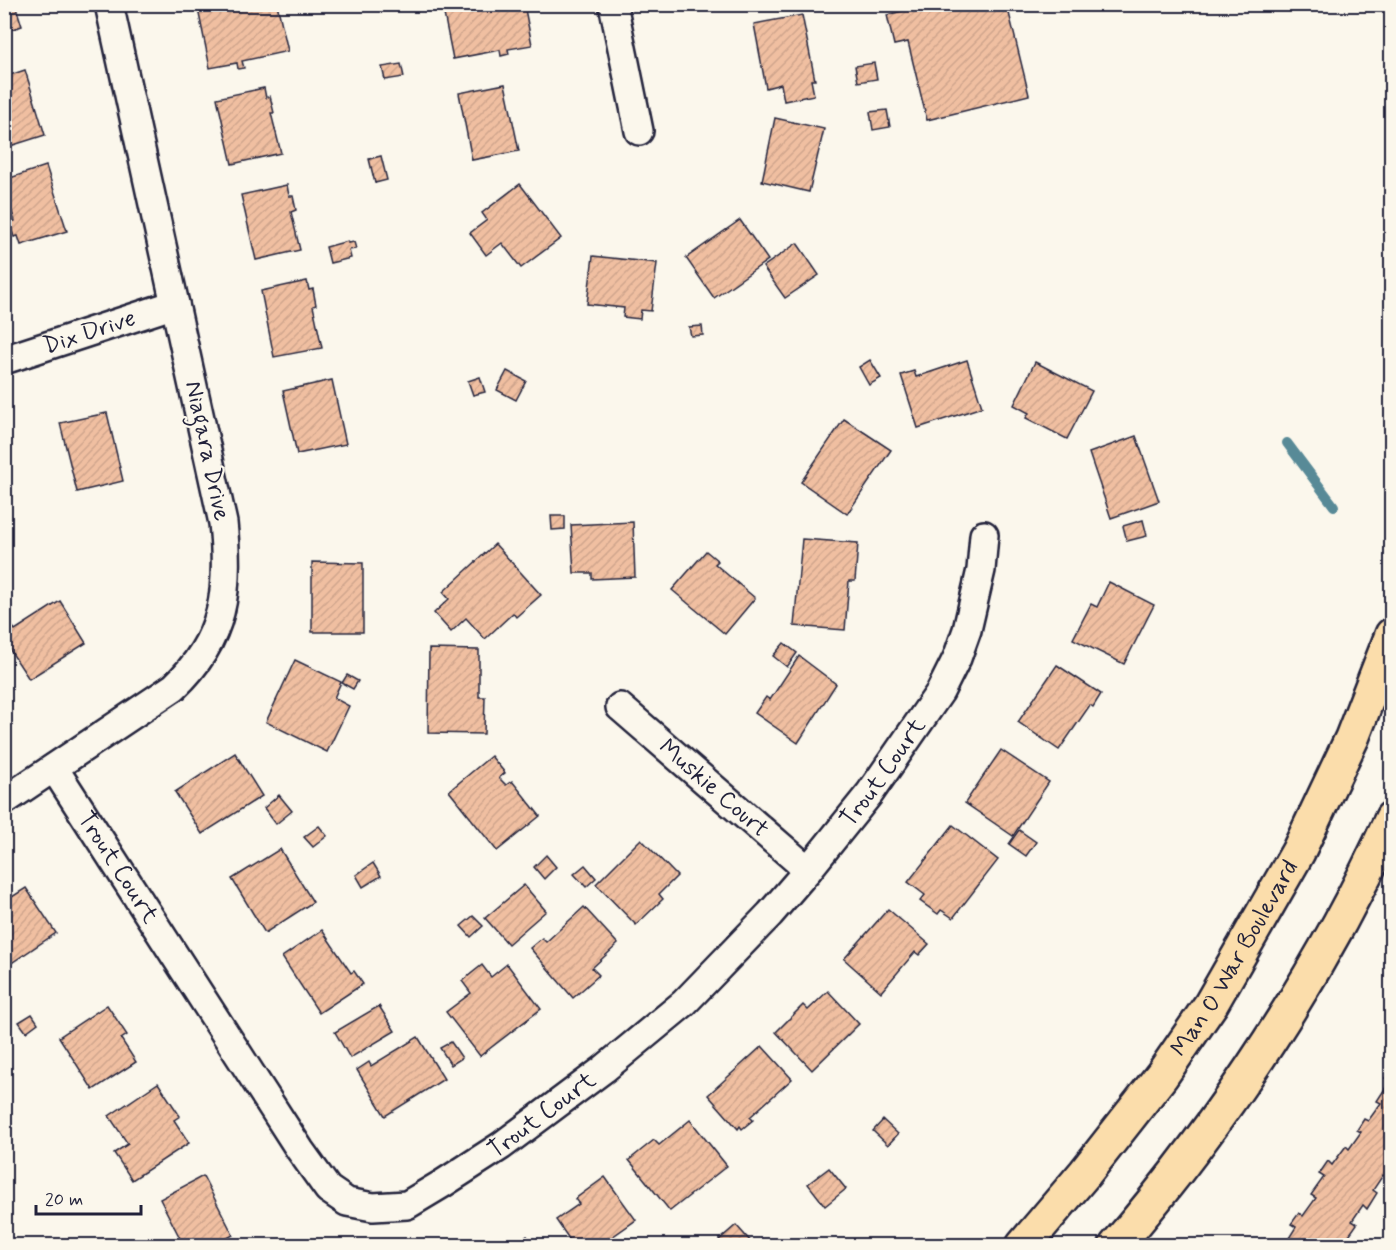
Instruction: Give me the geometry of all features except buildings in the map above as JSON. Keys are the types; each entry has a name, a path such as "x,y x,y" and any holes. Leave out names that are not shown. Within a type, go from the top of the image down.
{"main road":[{"name":"Man O War Boulevard","path":"1023,1245 1085,1173 1155,1084 1211,1004 1298,852 1352,738 1392,635"},
{"path":"1116,1245 1207,1132 1301,991 1392,818"}],"street":[{"name":"Niagara Drive","path":"4,801 174,687 192,670 218,623 226,589 227,560 223,523 109,4"},
{"path":"613,4 639,131"},
{"name":"Dix Drive","path":"4,360 175,304"},
{"name":"Trout Court","path":"54,768 300,1150 328,1189 347,1202 373,1207 407,1204 442,1185 501,1146 604,1069 684,1002 770,914 808,870 870,793 940,692 968,630 981,570 984,535"},
{"name":"Muskie Court","path":"620,707 808,870"}],"waterway":[{"path":"1287,443 1334,506"}]}
